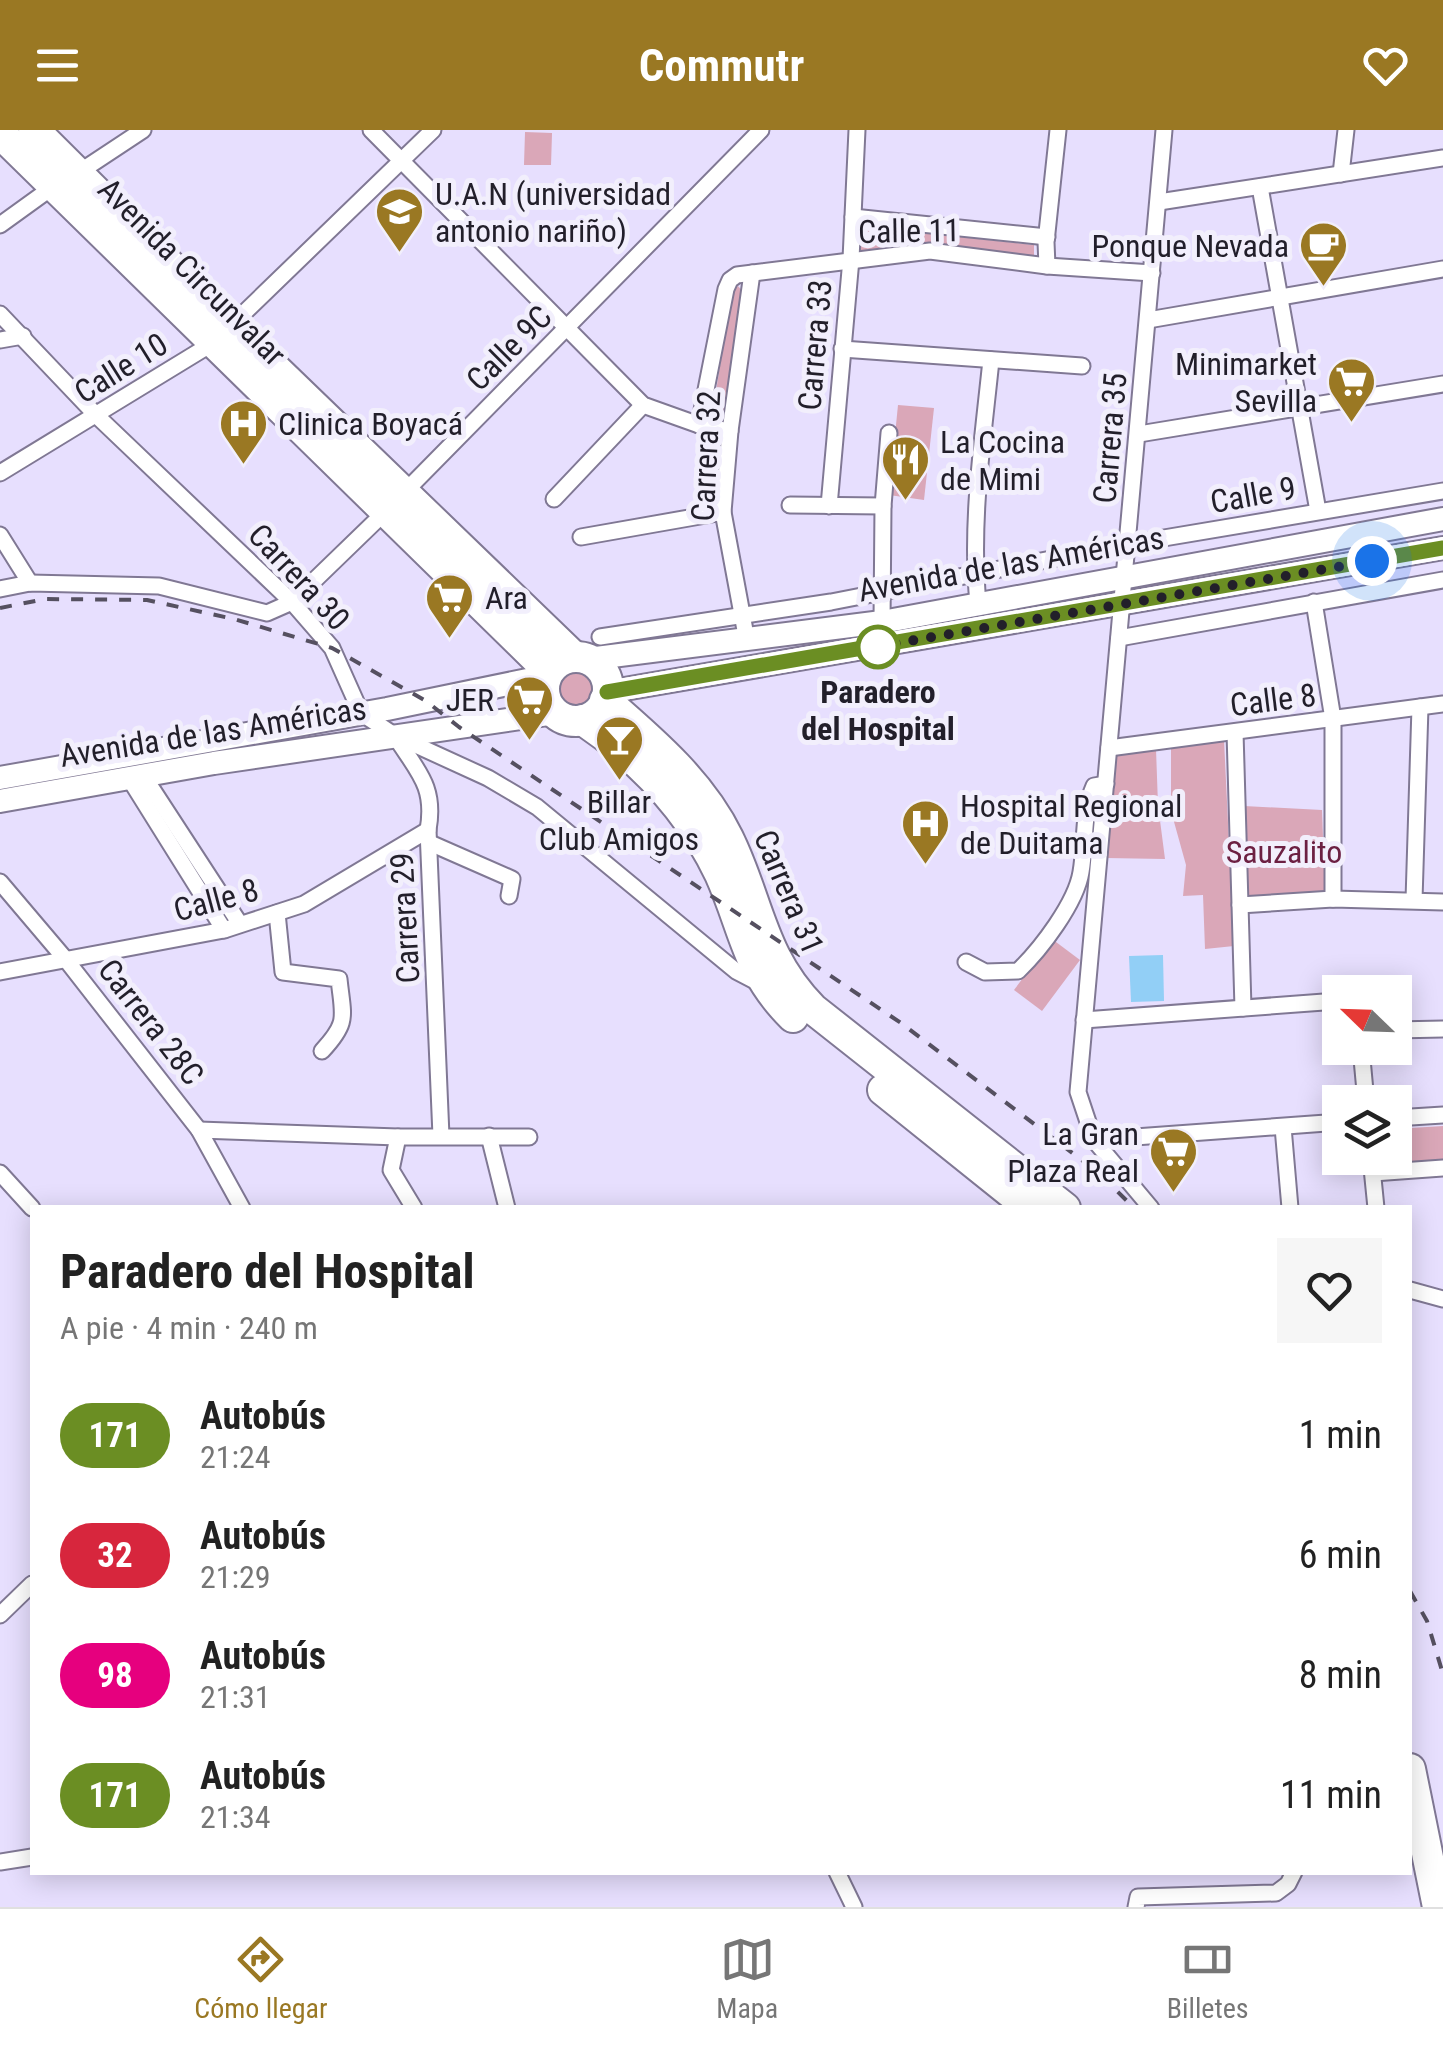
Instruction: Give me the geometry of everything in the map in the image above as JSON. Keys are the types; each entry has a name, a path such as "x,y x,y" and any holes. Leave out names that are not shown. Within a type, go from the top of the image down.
{"highway":[{"name":"Avenida Circunvalar","path":"34,130 66,180"},
{"name":"Avenida Circunvalar","path":"0,132 66,180 394,502 572,660 602,672 587,706"},
{"path":"572,660 545,696 587,706"},
{"name":"Carrera 31","path":"587,706 683,811 720,876 740,936 766,986 798,1022 1026,1205"},
{"name":"Carrera 31","path":"587,706 648,738 702,794 728,837 769,949 798,994 1061,1205"},
{"path":"1412,1780 1438,1907"},
{"path":"1411,1875 1417,1907"}],"main road":[{"name":"Avenida de las Américas","path":"0,800 388,709 572,660 882,622 1443,519"},
{"name":"Avenida de las Américas","path":"0,778 128,772 587,706 1443,548"}],"street":[{"path":"0,225 143,130"},
{"name":"Carrera 32","path":"371,130 643,405"},
{"name":"Calle 10","path":"0,473 222,335 433,130"},
{"name":"Calle 9C","path":"292,602 761,130"},
{"name":"Carrera 33","path":"829,506 851,259 857,130"},
{"path":"1048,266 1047,238 1058,130"},
{"name":"Carrera 35","path":"1148,1205 1094,1140 1078,1092 1164,130"},
{"path":"1342,174 1346,130"},
{"path":"1159,202 1443,158"},
{"path":"1260,187 1318,512"},
{"path":"853,217 1047,238"},
{"name":"Calle 11","path":"730,280 752,273 851,259 930,252 1152,273"},
{"path":"1148,320 1443,269"},
{"name":"Carrera 32","path":"747,641 724,512 730,431 752,273"},
{"name":"Carrera 32","path":"699,425 730,280"},
{"name":"Carrera 30","path":"0,314 97,416 292,602 332,648 361,714"},
{"path":"0,340 23,336"},
{"path":"842,349 1082,366"},
{"path":"978,603 980,469 991,360"},
{"path":"1139,434 1443,384"},
{"path":"554,499 643,405 699,425 730,431"},
{"path":"882,622 883,506 889,433"},
{"name":"Calle 9","path":"572,660 742,614 831,602 1128,544 1443,491"},
{"path":"790,504 883,506"},
{"path":"581,537 724,512"},
{"path":"0,535 30,583"},
{"path":"1119,638 1443,580"},
{"path":"0,590 30,583 159,586 267,613 292,602"},
{"path":"831,602 838,629"},
{"path":"1314,602 1333,719 1334,899"},
{"name":"Calle 8","path":"1109,748 1443,704"},
{"path":"1414,900 1420,707"},
{"name":"Carrera 29","path":"388,709 394,735 430,794 432,806 429,836 441,1136"},
{"path":"361,714 394,735 488,778 537,808 736,971 766,986"},
{"path":"1235,732 1243,1008"},
{"path":"128,772 240,924"},
{"path":"128,772 224,930"},
{"path":"966,962 985,972 1018,971 1028,962 1074,898 1081,874 1088,800 1094,786 1106,784"},
{"path":"429,836 512,878 509,896"},
{"name":"Calle 8","path":"0,972 224,930 304,904 429,836"},
{"name":"Carrera 28C","path":"0,882 68,960 200,1130 240,1205"},
{"path":"1240,906 1334,899 1443,902"},
{"path":"277,912 283,972 339,979 343,1018 340,1032 322,1051"},
{"path":"1084,1020 1322,1002"},
{"path":"1412,1030 1443,1029"},
{"path":"1412,1117 1443,1115"},
{"path":"1094,1140 1322,1123"},
{"path":"1283,1126 1290,1205"},
{"path":"200,1130 529,1137"},
{"path":"489,1136 506,1205"},
{"path":"398,1137 391,1170 412,1205"},
{"path":"1412,1167 1443,1168"},
{"path":"0,1174 30,1206"},
{"path":"1373,1175 1376,1205"},
{"path":"1412,1291 1443,1299"},
{"path":"0,1616 30,1586"},
{"path":"0,1862 30,1856"},
{"path":"838,1875 854,1907"},
{"path":"1137,1902 1276,1893 1291,1878"}],"green space":[{"path":"525,132 552,133 551,165 524,165"},
{"path":"862,226 1034,245 1034,256 928,242 858,251"},
{"path":"738,286 743,292 725,412 719,415 713,410 732,290"},
{"path":"898,405 934,408 924,500 889,495"},
{"path":"576,668 591,674 597,689 591,704 576,710 561,704 555,689 561,674"},
{"path":"1224,740 1234,946 1205,949 1203,895 1183,896 1186,865 1171,811 1171,748"},
{"path":"1156,749 1165,859 1106,858 1116,754"},
{"name":"Sauzalito","path":"1244,806 1322,810 1325,893 1246,897"},
{"path":"1052,939 1080,960 1042,1011 1014,990"},
{"path":"1443,1126 1443,1163 1412,1165 1412,1128"}],"water":[{"path":"1163,955 1164,1001 1131,1002 1129,956"}],"railway":[{"path":"0,608 45,599 147,600 234,619 332,648 426,701 459,727 901,1023 1100,1174 1131,1205"},
{"path":"1412,1595 1427,1621 1443,1674"}],"bus line":[{"name":"171","path":"607,692 1443,548"}],"place":[{"name":"U.A.N (universidad antonio nariño)","path":"400,254"},
{"name":"Ponque Nevada","path":"1324,288"},
{"name":"Minimarket Sevilla","path":"1352,424"},
{"name":"Clinica Boyacá","path":"243,466"},
{"name":"La Cocina de Mimi","path":"905,502"},
{"name":"Ara","path":"450,640"},
{"name":"Paradero del Hospital","path":"878,647"},
{"name":"JER","path":"529,742"},
{"name":"Billar Club Amigos","path":"619,782"},
{"name":"Hospital Regional de Duitama","path":"925,866"},
{"name":"La Gran Plaza Real","path":"1174,1194"}],"route":[{"path":"878,647 869,648 1372,561"}]}
